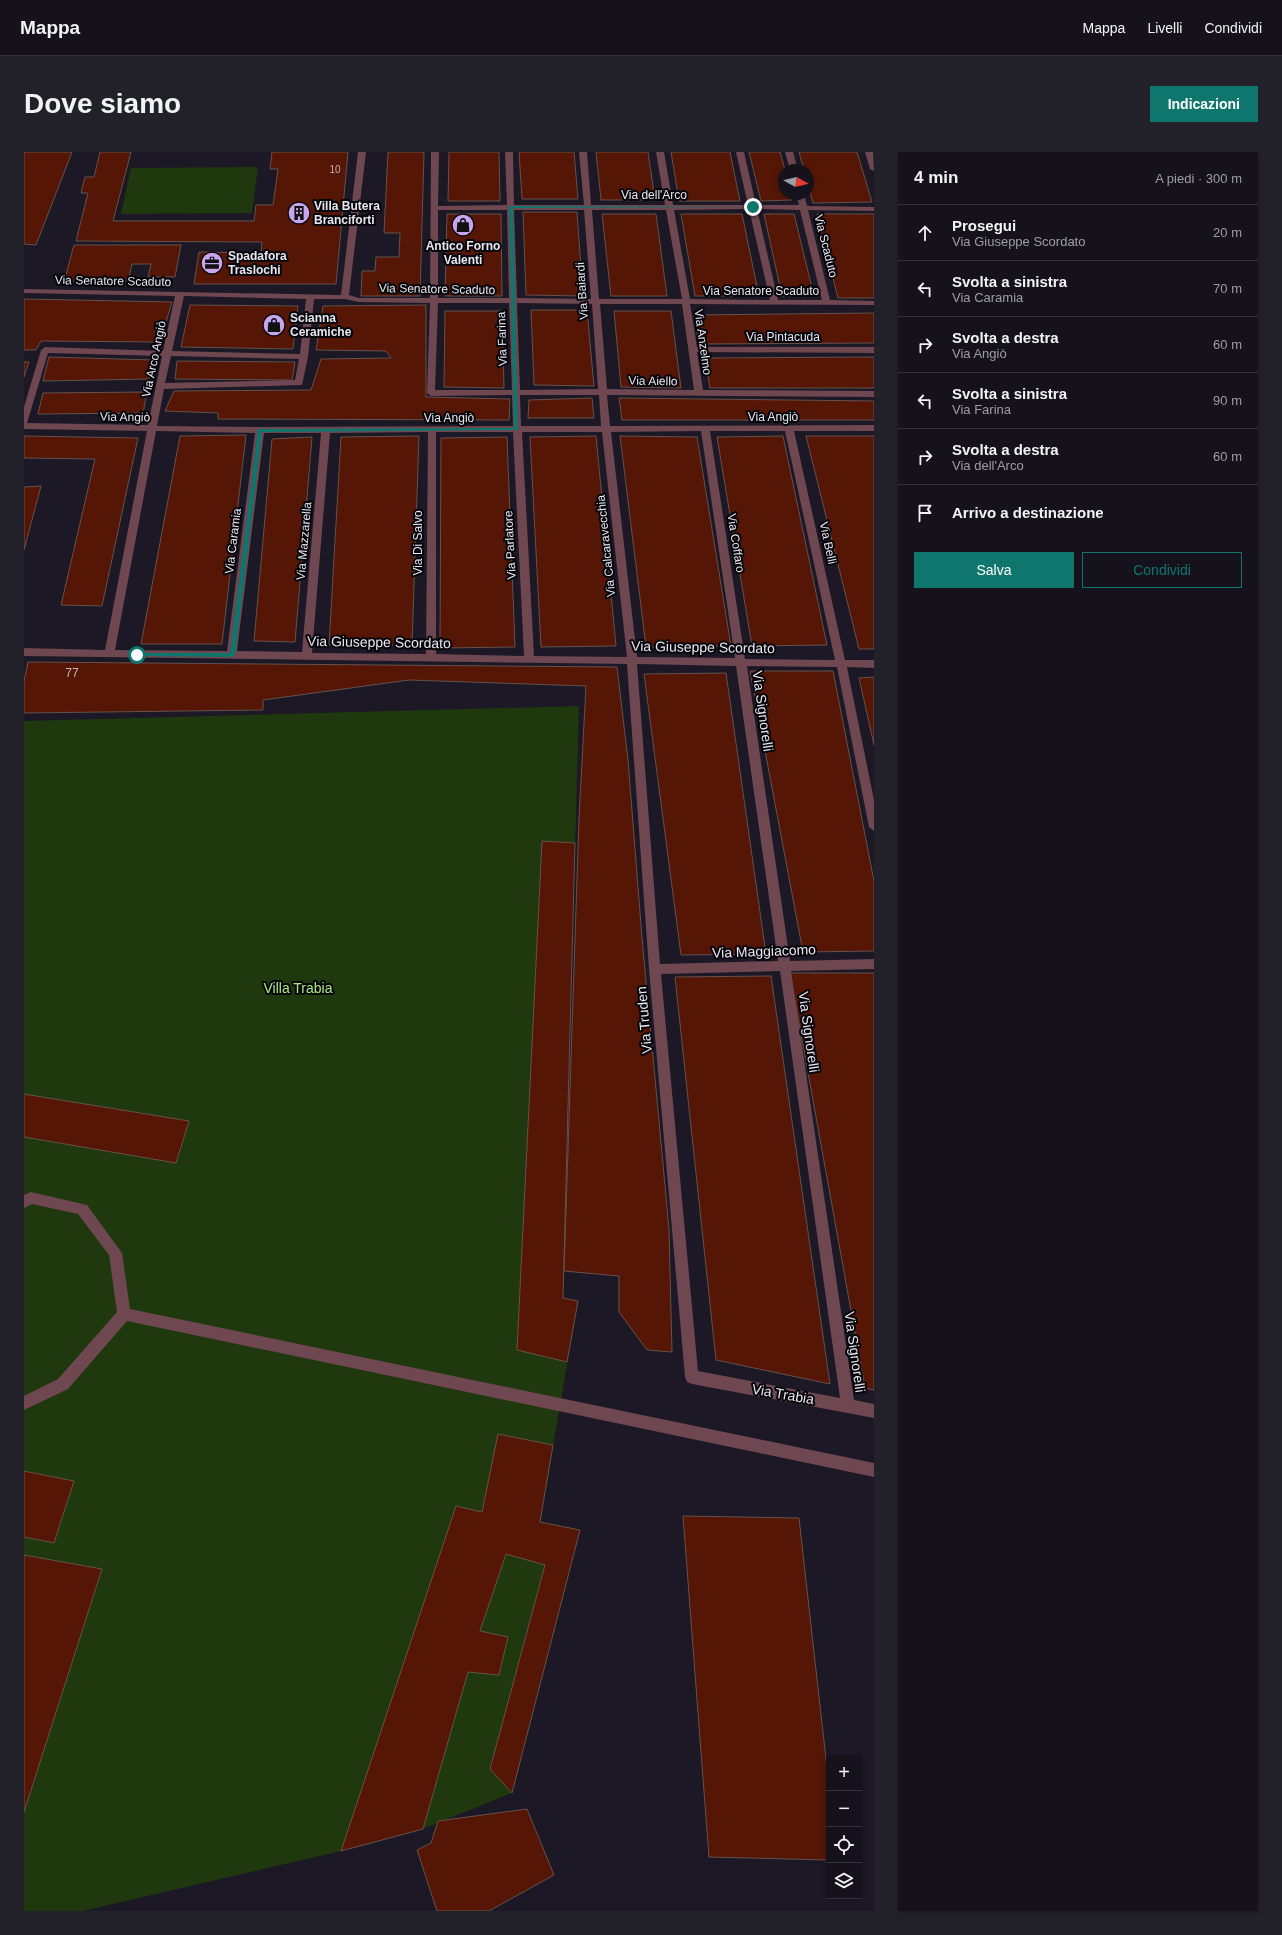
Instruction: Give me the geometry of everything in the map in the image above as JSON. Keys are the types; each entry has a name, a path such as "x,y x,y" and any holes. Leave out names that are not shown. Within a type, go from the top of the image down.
{"street":[{"path":"345,297 362,152"},
{"path":"434,300 435,152"},
{"name":"Via Farina","path":"509,152 512,301 517,429"},
{"name":"Via Baiardi","path":"583,152 606,429"},
{"name":"Via Anzelmo","path":"660,152 686,302 699,393"},
{"path":"740,152 774,303"},
{"path":"789,152 792,164"},
{"path":"869,152 874,168"},
{"name":"Via Scaduto","path":"802,200 827,303"},
{"name":"Via dell'Arco","path":"434,208 753,207 874,209"},
{"name":"Via Senatore Scaduto","path":"24,291 345,297 359,300 874,303"},
{"name":"Via Arco Angiò","path":"152,429 180,294"},
{"path":"160,386 298,383 304,357 310,297"},
{"name":"Via Aiello","path":"434,300 431,393 603,392 874,394"},
{"name":"Via Pintacuda","path":"692,349 874,350"},
{"path":"24,422 44,350 304,357"},
{"name":"Via Angiò","path":"24,426 260,430 874,428"},
{"path":"110,652 152,429"},
{"name":"Via Parlatore","path":"517,429 529,658"},
{"name":"Via Calcaravecchia","path":"606,429 632,660"},
{"name":"Via Coffaro","path":"705,429 741,662"},
{"name":"Via Belli","path":"789,429 841,663 874,827"},
{"name":"Via Caramia","path":"232,655 260,430"},
{"name":"Via Mazzarella","path":"308,655 326,430"},
{"name":"Via Di Salvo","path":"431,657 432,430"},
{"name":"Via Giuseppe Scordato","path":"24,652 110,652 137,655 308,655 874,664"},
{"name":"Via Truden","path":"632,660 655,969 692,1377"},
{"name":"Via Signorelli","path":"741,662 848,1406"},
{"name":"Via Maggiacomo","path":"655,969 874,964"},
{"path":"24,1202 31,1198 82,1209 115,1253 124,1314 62,1384 24,1403"},
{"path":"124,1314 874,1470"},
{"name":"Via Trabia","path":"692,1377 874,1411"}],"green space":[{"path":"258,167 252,213 121,214 131,168"},
{"name":"Villa Trabia","path":"579,706 563,1289 563,1298 578,1301 540,1522 580,1530 512,1793 423,1829 341,1851 83,1911 24,1911 24,721"}],"building":[{"path":"24,152 72,152 36,245 24,244"},
{"name":"Villa Butera Branciforti","path":"100,152 131,152 113,221 254,221 256,205 273,205 278,169 270,169 272,152 348,152 336,284 194,284 199,252 261,253 262,242 76,241 88,193 81,193 85,177 94,177"},
{"path":"388,152 424,152 420,296 361,296 362,271 375,271 376,257 399,257 400,233 384,233"},
{"path":"449,152 499,152 500,201 448,201"},
{"path":"519,152 574,152 578,199 522,199"},
{"path":"596,152 648,152 655,200 601,200"},
{"path":"671,152 730,152 740,201 679,201"},
{"path":"749,152 780,152 783,164 778,164 778,200 792,200 761,201"},
{"path":"799,152 857,152 872,202 813,203 814,164 802,164"},
{"path":"523,212 577,212 583,296 526,295"},
{"path":"447,214 501,214 502,296 445,296"},
{"path":"602,214 656,214 667,296 611,296"},
{"path":"681,214 742,214 759,296 695,296"},
{"path":"764,214 794,214 814,296 782,296"},
{"path":"817,214 874,214 874,298 838,298"},
{"path":"74,245 181,245 175,277 148,277 151,264 132,264 128,281 72,282 72,278 65,278"},
{"path":"24,299 172,302 160,342 41,341 36,350 24,350"},
{"path":"190,305 298,306 293,349 181,347"},
{"path":"426,305 426,397 510,399 509,420 218,419 218,413 165,411 174,391 311,390 321,359 391,358 386,351 316,350 323,306"},
{"path":"531,310 587,310 594,386 534,385"},
{"path":"445,311 502,311 504,388 444,387"},
{"path":"614,311 671,311 681,388 621,387"},
{"path":"874,313 874,343 699,344 694,315"},
{"path":"49,357 154,360 149,379 43,381"},
{"path":"874,357 874,388 710,388 705,358"},
{"path":"177,361 295,362 292,380 175,379"},
{"path":"24,362 29,362 24,377"},
{"path":"147,392 143,413 38,414 43,393"},
{"path":"592,398 594,418 528,418 529,400"},
{"path":"619,398 874,401 874,420 622,420"},
{"path":"246,435 222,644 141,644 180,436"},
{"path":"24,436 138,438 102,606 61,605 95,459 24,458"},
{"path":"419,436 412,645 329,645 341,437"},
{"path":"596,436 616,646 541,647 530,437"},
{"path":"620,436 697,437 731,646 646,647"},
{"path":"783,436 827,645 752,646 717,437"},
{"path":"806,436 874,436 874,649 859,649"},
{"path":"312,437 295,642 254,641 272,439"},
{"path":"507,437 515,647 440,648 441,438"},
{"path":"41,486 24,550 24,487"},
{"path":"28,662 617,667 628,760 642,938 669,1229 672,1352 647,1350 619,1312 619,1276 564,1271 579,818 586,686 409,680 263,700 263,710 24,713 24,681"},
{"path":"750,671 833,671 874,881 874,951 803,952"},
{"path":"726,673 766,954 681,955 644,674"},
{"path":"874,677 874,745 859,678"},
{"path":"542,841 575,843 563,1298 578,1301 567,1362 517,1350"},
{"path":"790,973 874,973 874,1390 865,1388"},
{"path":"771,976 830,1384 716,1360 675,977"},
{"path":"24,1094 189,1121 176,1163 24,1137"},
{"path":"498,1434 553,1445 540,1522 580,1530 512,1793 490,1769 545,1565 506,1554 480,1631 508,1637 499,1675 468,1672 423,1829 341,1851 456,1506 482,1512"},
{"path":"24,1471 74,1481 54,1543 24,1537"},
{"path":"683,1516 799,1518 826,1759 826,1860 709,1857"},
{"path":"24,1555 102,1569 24,1812"},
{"path":"527,1809 554,1875 489,1911 437,1911 417,1850 431,1843 438,1821"}],"place":[{"name":"Villa Butera Branciforti","path":"299,213"},
{"name":"Antico Forno Valenti","path":"463,225"},
{"name":"Spadafora Traslochi","path":"212,263"},
{"name":"Scianna Ceramiche","path":"274,325"}],"route":[{"path":"137,655 232,655 260,430 517,429 510,207 753,207"}]}
